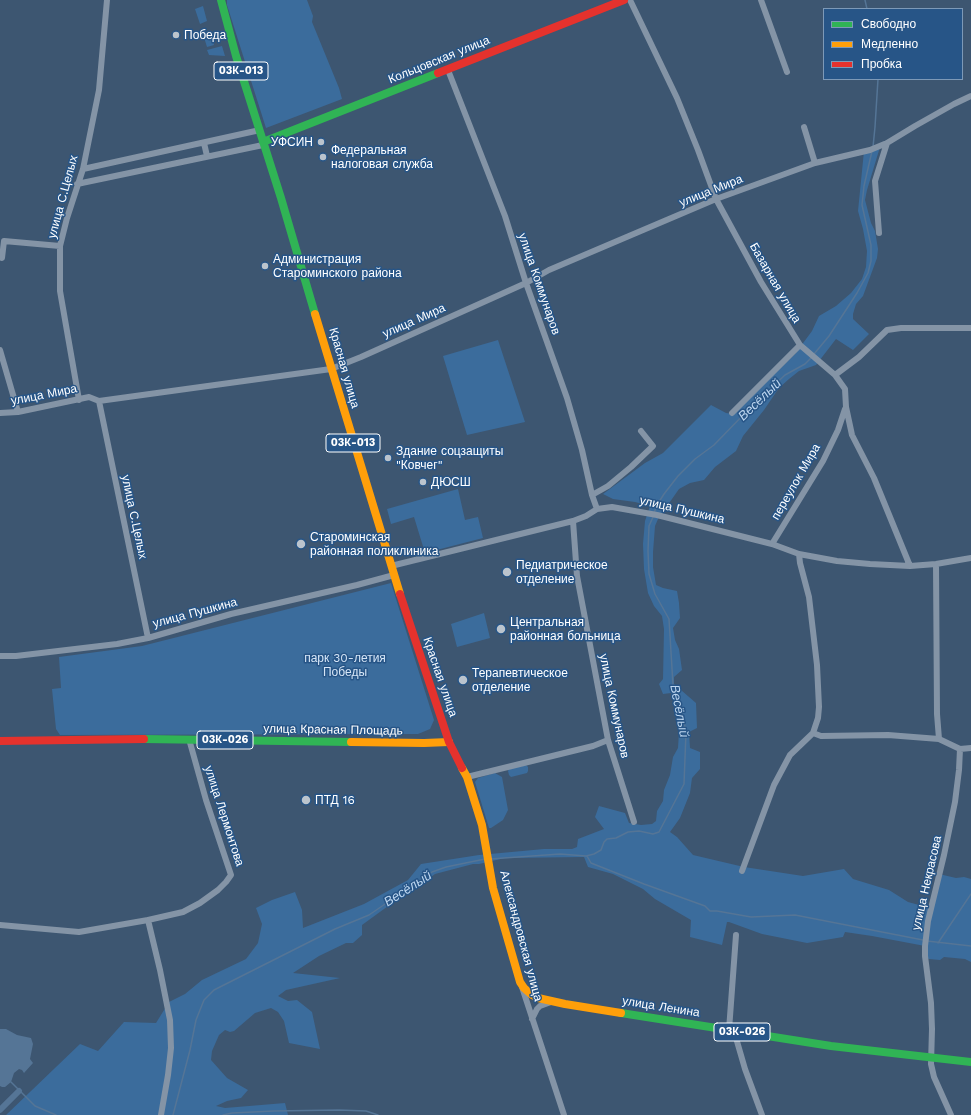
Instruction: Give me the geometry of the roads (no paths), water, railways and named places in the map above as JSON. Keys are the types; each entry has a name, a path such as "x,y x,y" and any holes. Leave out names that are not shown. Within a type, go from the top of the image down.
{"main road":[{"name":"Красная улица","path":"221,0 224,16 281,198 331,369 393,570 450,742"},
{"name":"Кольцовская улица","path":"263,143 624,0"},
{"name":"улица Красная Площадь","path":"0,741 189,739 424,743 450,742"},
{"name":"Александровская улица","path":"450,742 467,777 482,824 493,888 520,982"},
{"name":"улица Ленина","path":"520,982 532,995 551,1002 832,1046 971,1062"}],"street":[{"name":"улица С.Целых","path":"79,400 60,291 60,246 77,184 83,169 99,90 107,0"},
{"name":"Базарная улица","path":"630,0 677,98 716,199 761,282 800,345 835,375 845,389 846,407 850,428 874,478 910,566"},
{"path":"761,0 787,72"},
{"name":"улица Коммунаров","path":"448,70 505,216 526,283 571,411 596,509"},
{"name":"улица Мира","path":"0,413 18,412 88,397 99,401 331,369 368,354 526,283 549,270 716,199 814,163 873,149 887,143 954,104 971,96"},
{"path":"804,127 814,163"},
{"path":"83,169 260,130"},
{"path":"204,143 208,156"},
{"name":"Кольцовская улица","path":"77,184 263,143"},
{"path":"879,233 875,181 887,143"},
{"path":"2,258 4,241 60,246"},
{"path":"835,375 859,357 887,330 901,328 971,328"},
{"path":"732,413 800,345"},
{"path":"0,350 18,412"},
{"name":"улица С.Целых","path":"99,401 148,638"},
{"name":"переулок Мира","path":"772,544 823,461 838,430 846,407"},
{"path":"838,430 843,426 850,428"},
{"path":"592,495 608,486 653,446 641,431"},
{"name":"улица Пушкина","path":"0,656 16,656 118,644 148,638 231,614 357,585 393,570 573,521 586,516 596,509 612,507 651,513 772,544 799,554 837,561 910,566 936,564 971,558"},
{"name":"улица Коммунаров","path":"573,521 576,576 608,740 634,822"},
{"path":"742,871 774,785 790,755 813,733 816,725 819,707 818,665 809,597 799,554"},
{"path":"936,564 937,714 939,739"},
{"path":"813,733 821,736 888,735 939,739 960,749 971,748"},
{"name":"улица Лермонтова","path":"0,925 79,932 148,920 183,912 200,903 218,890 231,875 206,800 189,739"},
{"path":"467,777 593,746 608,740"},
{"name":"улица Некрасова","path":"951,1115 934,1077 931,1058 931,1003 925,946 926,931 955,802 960,770 960,749"},
{"path":"148,920 170,1020 171,1048 161,1115"},
{"path":"736,935 732,1031 762,1115"},
{"name":"Александровская улица","path":"520,982 564,1115"},
{"path":"532,1019 540,1006 551,1002"}],"waterway":[{"name":"Весёлый","path":"865,0 867,8"},
{"name":"Весёлый","path":"873,147 878,80"},
{"name":"Весёлый","path":"814,354 829,336 868,273 871,261 871,245 862,205 864,186 872,151"},
{"name":"Весёлый","path":"654,513 664,494 678,476 695,459 714,445 785,375 805,364 812,357"},
{"name":"Весёлый","path":"490,859 560,854 586,856 601,850 607,839 616,838 628,832 639,831 653,834 659,832 684,784 686,732 680,703 673,685 669,619 655,594 649,574 649,526 653,517"},
{"path":"587,856 591,863 705,906 710,911 751,917 795,915 923,940"},
{"name":"Весёлый","path":"173,1115 190,1050 196,1020 204,1000 214,990 335,929 369,915 432,872 446,867 485,859"},
{"path":"938,943 971,894"},
{"path":"927,941 971,946"},
{"name":"Весёлый","path":"11,1082 35,1106 56,1115"},
{"path":"0,1110 19,1091"},
{"path":"223,1115 232,1113 274,1111 339,1110 366,1111 378,1115"}],"place":[{"name":"Победа","path":"176,35"},
{"name":"УФСИН","path":"321,142"},
{"name":"Федеральная налоговая служба","path":"323,157"},
{"name":"Администрация Староминского района","path":"265,266"},
{"name":"Здание соцзащиты \"Ковчег\"","path":"388,458"},
{"name":"ДЮСШ","path":"423,482"},
{"name":"Староминская районная поликлиника","path":"301,544"},
{"name":"Педиатрическое отделение","path":"507,572"},
{"name":"Центральная районная больница","path":"501,629"},
{"name":"Терапевтическое отделение","path":"463,680"},
{"name":"ПТД 16","path":"306,800"}],"park label":[{"name":"парк 30-летия Победы","path":"345,665"}]}
